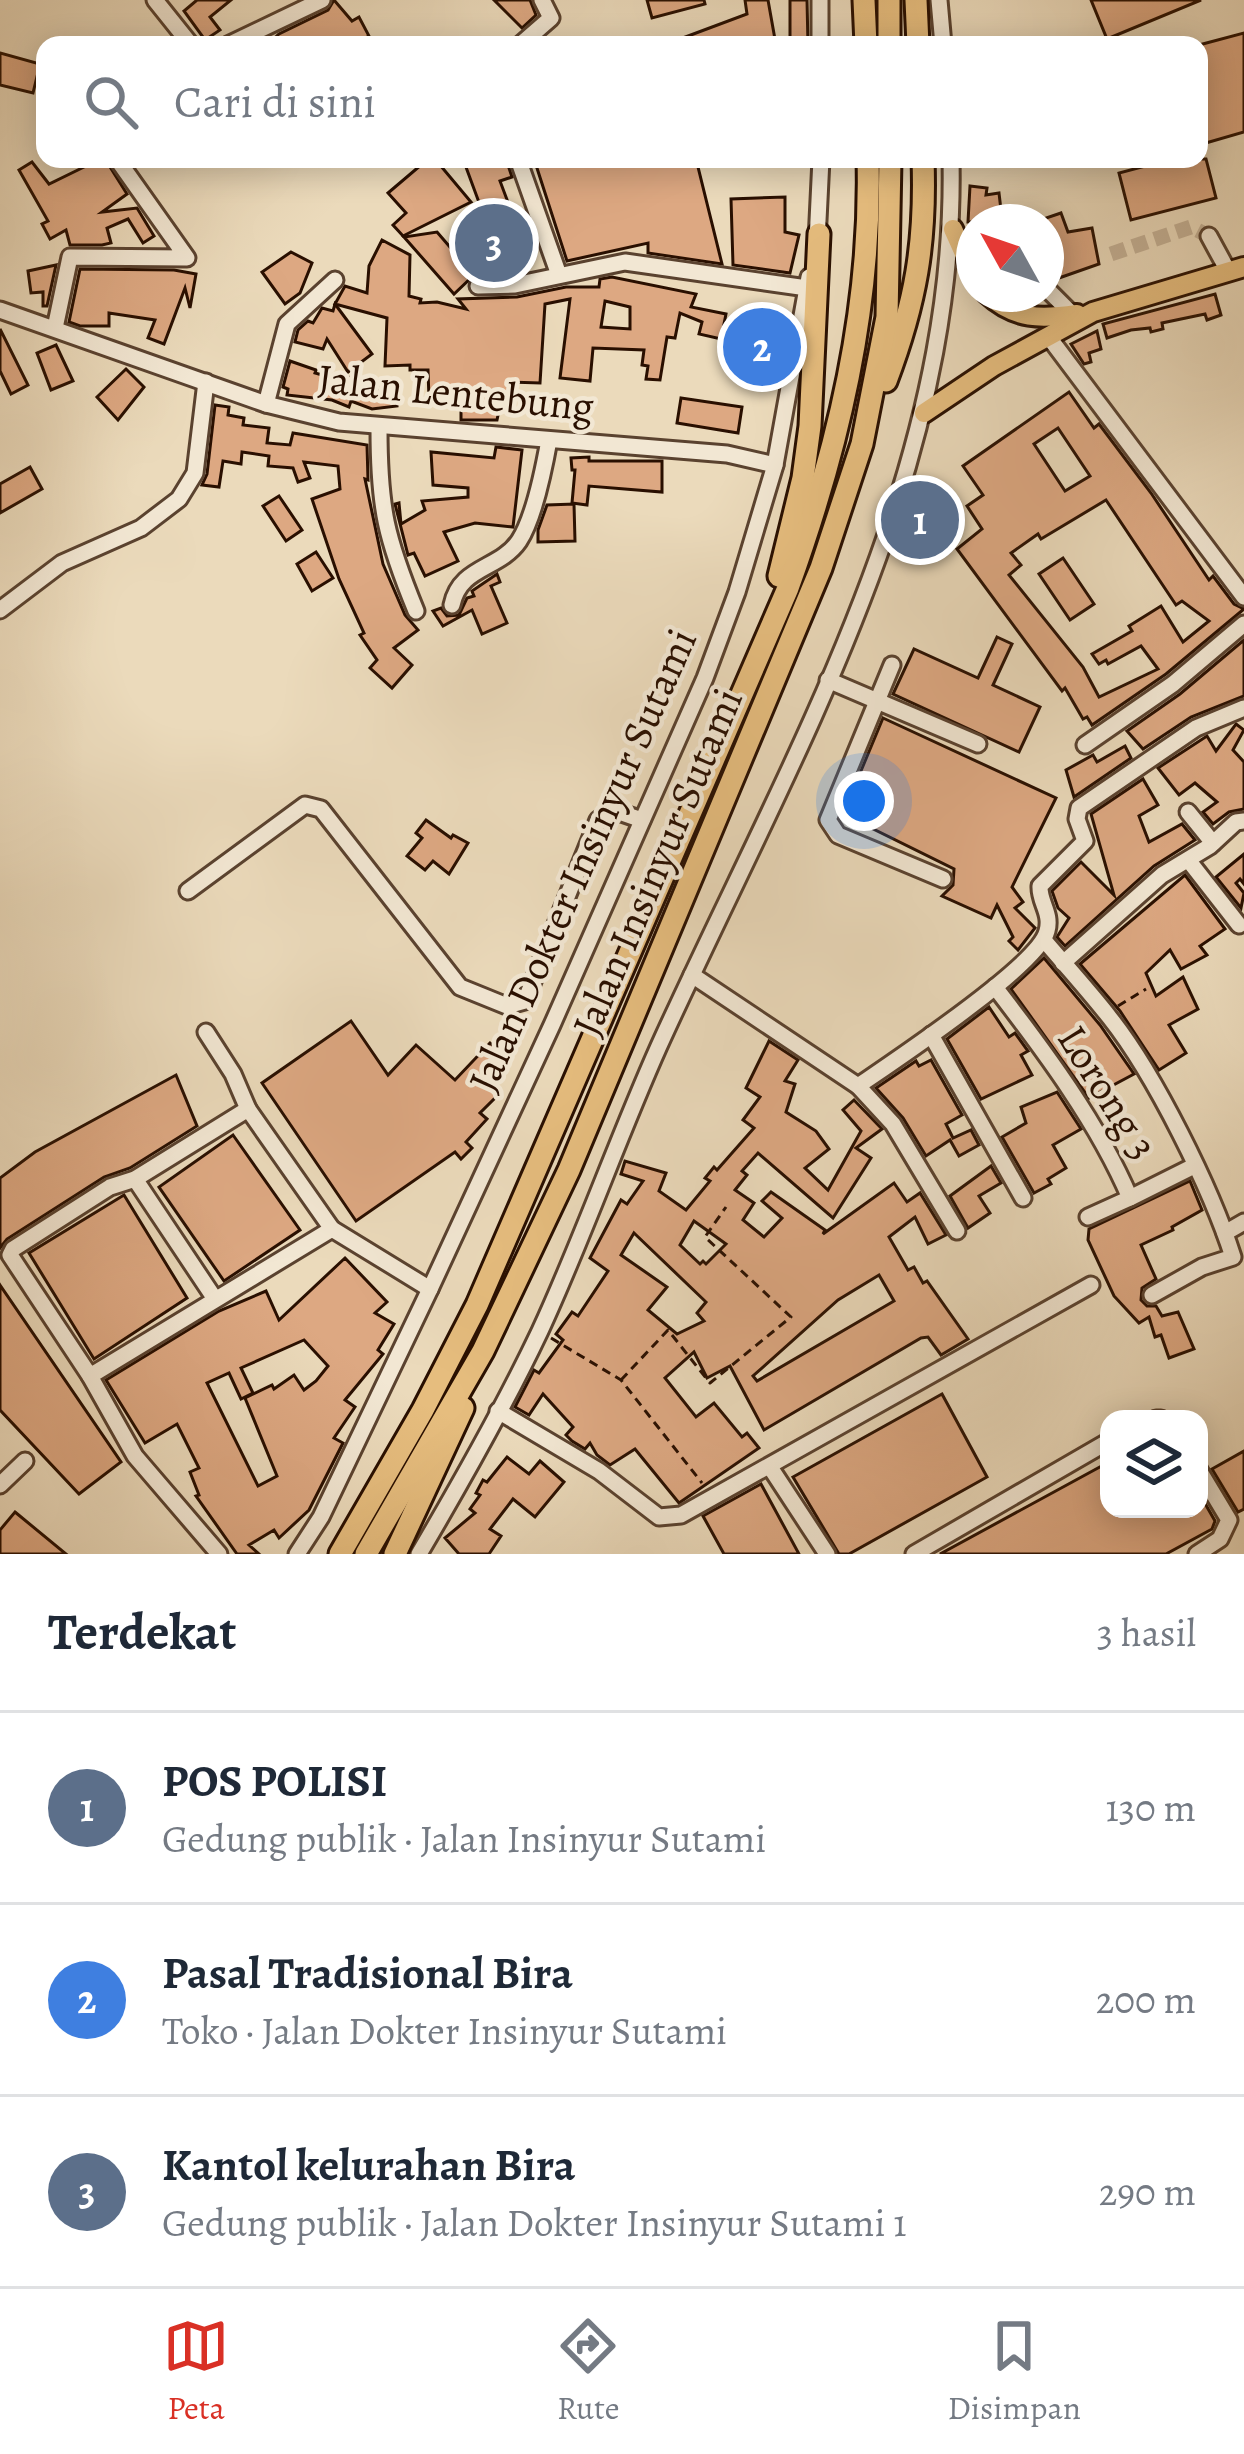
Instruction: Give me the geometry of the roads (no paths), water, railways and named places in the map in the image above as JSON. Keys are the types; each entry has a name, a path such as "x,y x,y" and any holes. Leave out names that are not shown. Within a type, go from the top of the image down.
{"highway":[{"path":"864,0 866,36"},
{"path":"889,0 889,36"},
{"path":"916,0 918,36"},
{"name":"Jalan Insinyur Sutami","path":"340,1554 477,1305 740,703 822,492 862,302 868,168"},
{"name":"Jalan Insinyur Sutami","path":"365,1554 483,1351 569,1170 821,568 862,444 887,317 890,168"},
{"path":"862,444 908,313 923,248 923,168"},
{"path":"740,703 778,583 803,478 819,234"},
{"path":"395,1554 458,1423 483,1351"}],"main road":[{"path":"953,229 956,236"},
{"path":"1011,312 1028,318 1083,314 1236,269"},
{"path":"924,412 1083,314"}],"street":[{"path":"155,0 184,36"},
{"path":"247,36 322,0"},
{"path":"530,36 551,18 542,0"},
{"path":"820,0 820,36"},
{"path":"939,0 943,36"},
{"path":"55,328 70,257 187,258 123,168"},
{"path":"521,168 559,274"},
{"name":"Jalan Dokter Insinyur Sutami","path":"296,1554 320,1517 430,1289 705,678 775,465 819,234 821,168"},
{"path":"419,1554 540,1330 692,975 775,805 895,513 924,412 943,319 953,229 951,168"},
{"path":"1209,236 1236,269"},
{"path":"478,286 515,285 625,262 807,288"},
{"path":"266,404 287,324 335,280"},
{"path":"1064,301 1083,314"},
{"name":"Jalan Lentebung","path":"0,310 266,404 379,429 727,454 775,465"},
{"path":"1048,336 1244,597"},
{"path":"0,610 62,563 141,528 179,499 195,472 206,382"},
{"path":"379,429 379,493 388,543 416,611"},
{"path":"452,605 462,580 508,552 522,535 549,440"},
{"path":"1085,745 1173,684 1244,624"},
{"path":"892,664 828,820 831,829 943,879"},
{"path":"827,680 978,745"},
{"path":"858,1086 995,987 1044,940 1048,912 1038,891 1084,842 1078,808 1196,728 1244,708"},
{"path":"188,891 305,805 321,809 460,987 506,1006 517,1005 525,1001 598,820 614,810 642,820"},
{"path":"1188,812 1213,843"},
{"path":"1063,963 1162,874 1244,821"},
{"path":"1189,860 1239,925"},
{"path":"1044,940 1106,1013 1154,1087 1238,1255 1202,1267 1152,1295"},
{"path":"692,975 858,1086 893,1124 957,1231"},
{"name":"Lorong 3","path":"995,987 1044,1052 1130,1198 1117,1208 1088,1217"},
{"path":"206,1032 248,1109 332,1229 430,1289"},
{"path":"932,1035 1022,1198"},
{"path":"219,1554 135,1456 90,1376 10,1255 110,1186 135,1179 248,1109"},
{"path":"1130,1198 1194,1166"},
{"path":"135,1179 215,1299"},
{"path":"1225,1233 1244,1222"},
{"path":"90,1376 332,1229"},
{"path":"498,1411 599,1471 659,1517 681,1516 1091,1285"},
{"path":"914,1554 1100,1446"},
{"path":"0,1485 26,1462"},
{"path":"770,1467 826,1554"},
{"path":"1197,1554 1220,1539 1229,1520 1208,1485"}],"tunnel":[{"path":"1111,254 1191,227 1209,236"}],"place":[{"name":"Kantol kelurahan Bira","path":"494,243"},
{"name":"Pasal Tradisional Bira","path":"762,347"},
{"name":"POS POLISI","path":"920,520"}]}
